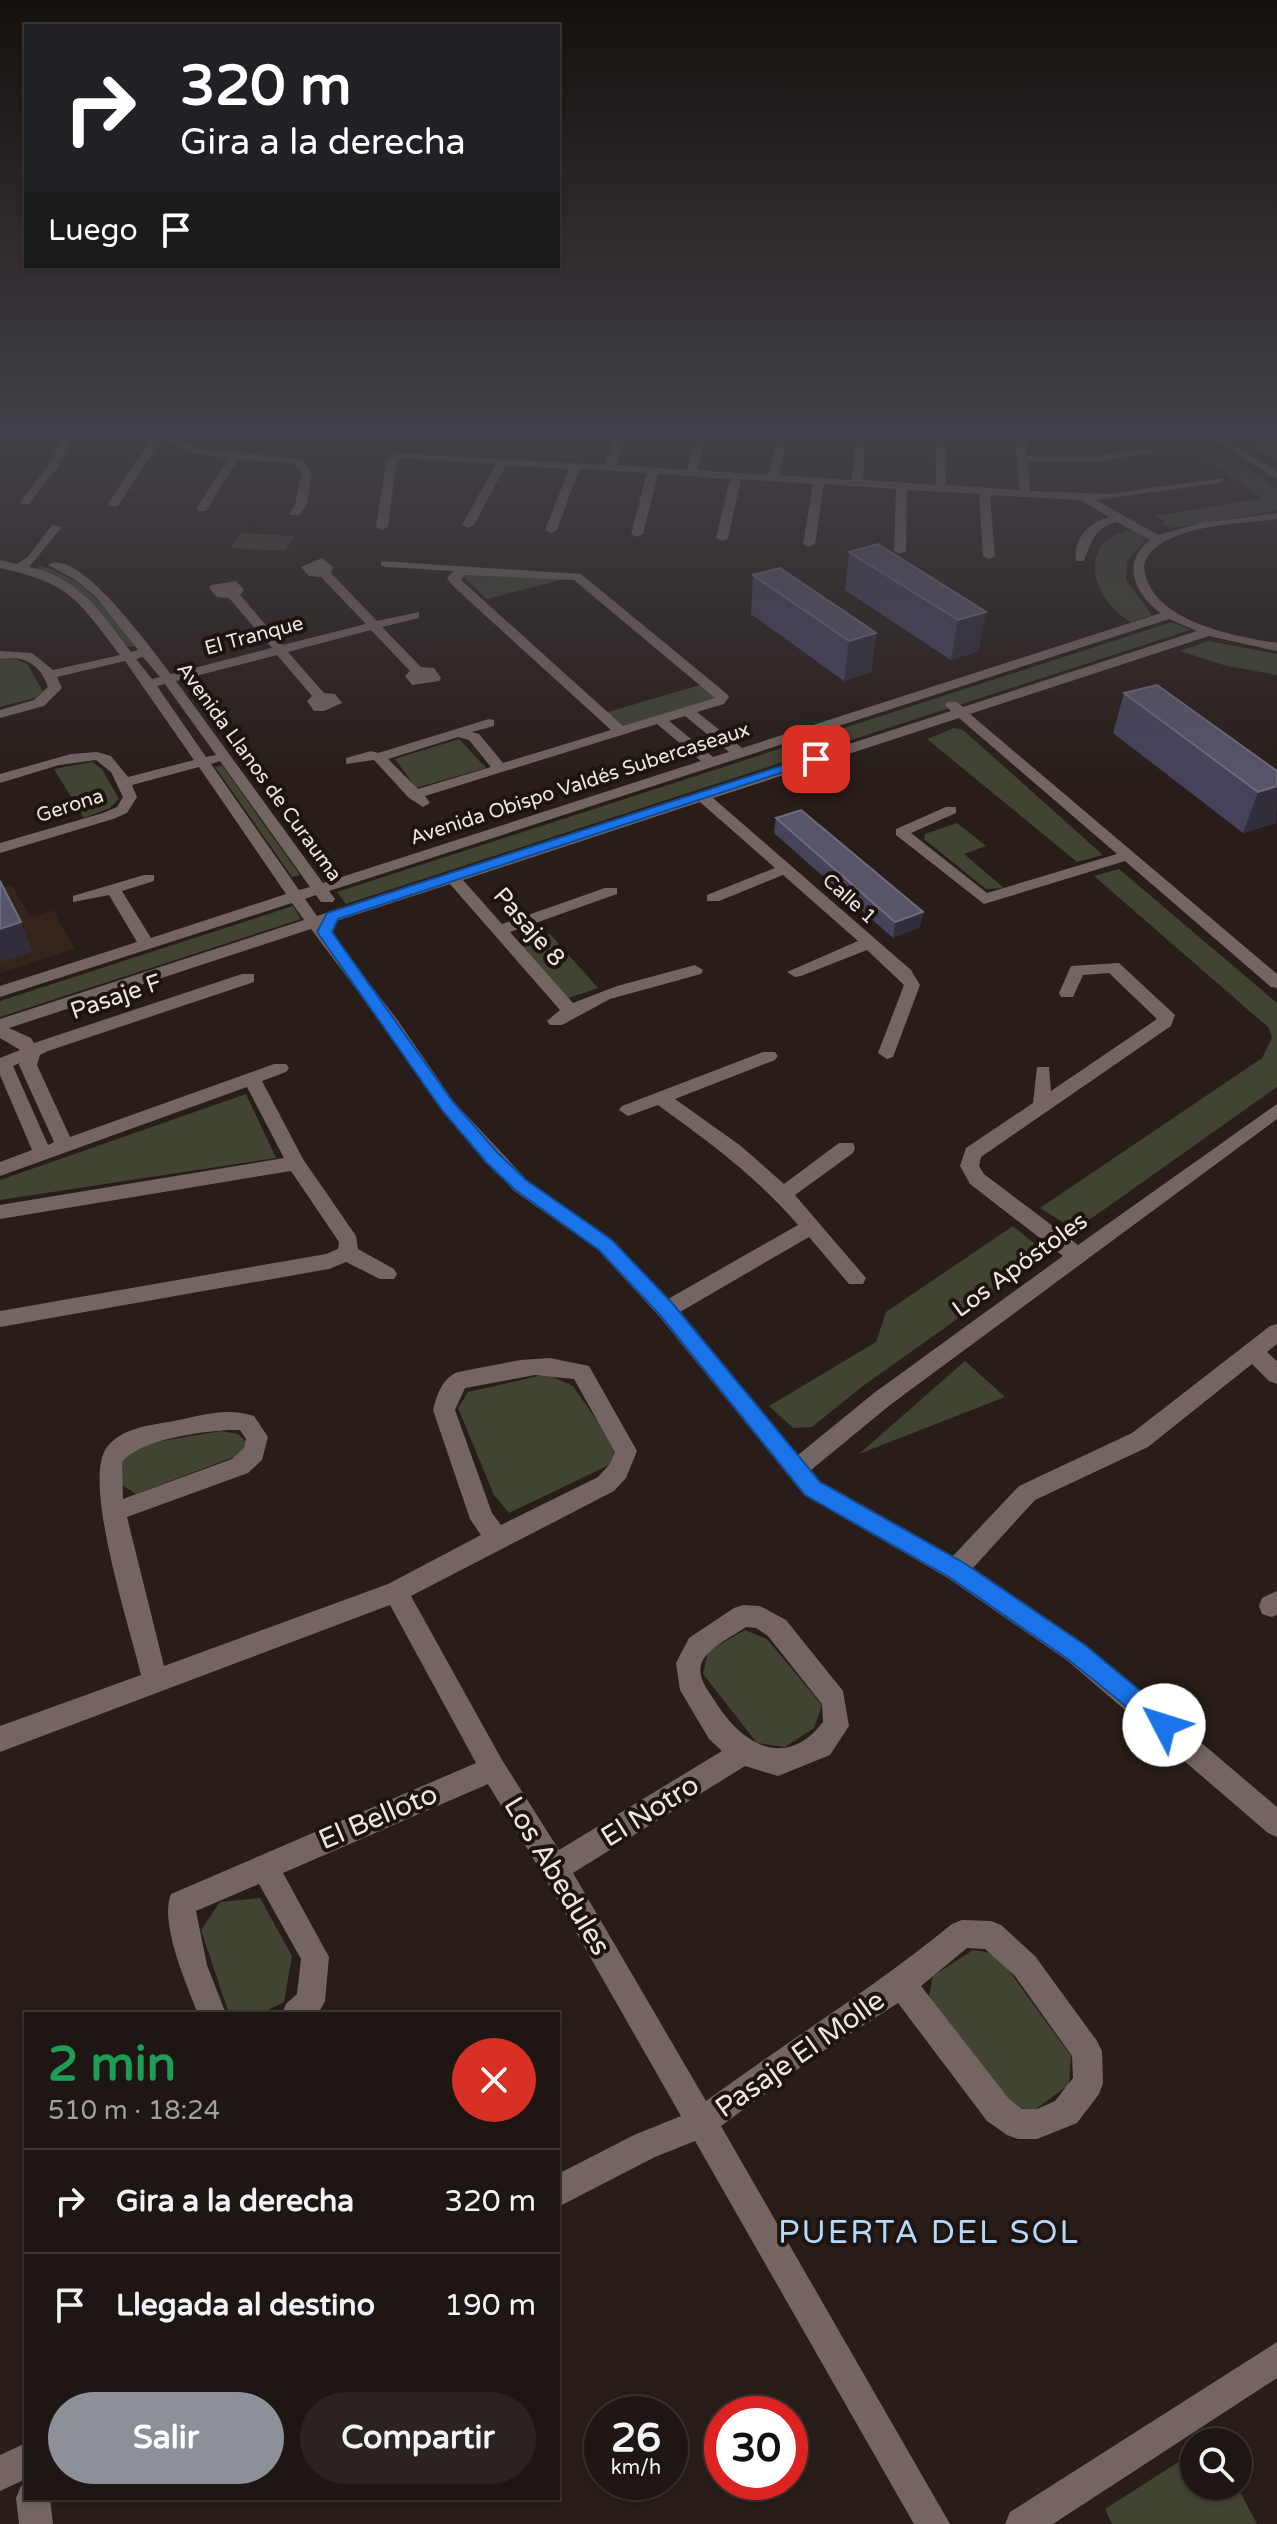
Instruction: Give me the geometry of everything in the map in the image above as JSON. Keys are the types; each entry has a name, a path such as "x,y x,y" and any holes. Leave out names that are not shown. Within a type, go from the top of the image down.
{"street":[{"path":"27,563 38,550"},
{"path":"989,550 989,556"},
{"path":"1080,559 1082,550"},
{"path":"1147,550 1142,554 1138,572 1149,597 1172,614 1208,632 1277,647"},
{"name":"Avenida Llanos de Curauma","path":"0,555 68,570 100,594 168,679 320,889 324,924"},
{"name":"Avenida Llanos de Curauma","path":"0,564 27,563 72,589 129,656 296,897 324,924"},
{"path":"379,757 418,799 501,769 719,701 720,693 577,577 385,563"},
{"path":"469,569 453,578 620,731"},
{"path":"324,573 417,671"},
{"path":"233,595 320,697"},
{"name":"Avenida Obispo Valdés Subercaseaux","path":"0,992 1172,614"},
{"name":"El Tranque","path":"149,684 415,615"},
{"path":"0,1025 324,924 452,877 1208,632"},
{"path":"0,655 20,652 34,656 52,674 55,688 47,697 0,714"},
{"path":"52,674 147,652"},
{"path":"925,694 945,700 1277,983"},
{"path":"688,711 739,753"},
{"path":"660,720 710,762"},
{"path":"351,761 371,755 379,757 463,734 489,723"},
{"path":"463,734 474,737 501,769"},
{"name":"Gerona","path":"0,779 93,756 106,758 125,782 130,797 122,810 0,848"},
{"name":"Gerona","path":"125,782 223,756"},
{"name":"Calle 1","path":"702,796 905,974 912,985 887,1053"},
{"path":"951,810 901,832 984,899 1126,856"},
{"path":"713,898 785,869"},
{"name":"Pasaje 8","path":"452,877 501,930 563,1015 695,970"},
{"path":"79,899 149,878"},
{"path":"113,889 147,945"},
{"path":"501,930 611,891"},
{"path":"324,924 448,1106 492,1158 520,1185 605,1245 666,1310 812,1488 956,1570 1077,1653 1277,1824"},
{"path":"795,972 869,943"},
{"path":"1067,993 1077,970 1113,967 1166,1015 1165,1022 973,1153 969,1166 977,1179 1076,1255"},
{"name":"Pasaje F","path":"0,1065 31,1055 42,1047 248,978"},
{"path":"0,1031 25,1042 31,1055 28,1065 65,1145"},
{"path":"628,1110 769,1056"},
{"path":"0,1065 7,1071 42,1153"},
{"path":"0,1169 280,1068"},
{"path":"1042,1107 1043,1071"},
{"path":"252,1080 296,1163 349,1241 347,1253"},
{"path":"661,1098 734,1151 783,1194 809,1228 856,1278"},
{"name":"Los Apóstoles","path":"798,1468 882,1399 1277,1110"},
{"path":"783,1194 846,1148"},
{"path":"0,1212 296,1163"},
{"path":"666,1310 809,1228"},
{"path":"347,1253 387,1274"},
{"path":"0,1319 329,1261 347,1253"},
{"path":"956,1570 1027,1493 1140,1440 1277,1332"},
{"path":"1254,1352 1277,1375"},
{"path":"0,1739 396,1592 606,1484 618,1471 626,1451 581,1372 535,1364 458,1381 448,1394 444,1410 482,1519 499,1539"},
{"path":"114,1512 240,1466 254,1453 257,1437 246,1422 229,1419 145,1435 127,1443 112,1456 108,1467 114,1512 155,1680"},
{"name":"Los Abedules","path":"396,1592 493,1769 555,1868 699,2124 933,2524"},
{"path":"743,1616 760,1617 777,1628 834,1700 836,1726 821,1746 778,1763 743,1753 718,1730 689,1682 688,1663 698,1646 743,1616"},
{"name":"El Notro","path":"555,1868 743,1753"},
{"name":"El Belloto","path":"211,2012 193,1965 181,1904 493,1769"},
{"path":"264,1866 315,1957 311,2001 298,2012"},
{"name":"Pasaje El Molle","path":"560,2190 645,2146 699,2124 807,2045 901,1984 962,1934 991,1935 1025,1966 1087,2051 1088,2083 1066,2112 1037,2124 1018,2124 998,2110 901,1984"},
{"path":"1022,2524 1277,2359"},
{"path":"0,2474 24,2461"},
{"path":"33,2500 36,2524"}],"shaded area":[{"path":"12,885 30,917 53,910 75,949 0,973 0,889"}],"green space":[{"path":"1100,550 1137,550 1127,561 1126,580 1152,615 1131,622 1117,612 1099,586 1095,572"},
{"path":"42,566 59,572 85,588 136,646 127,647 77,591 35,569"},
{"path":"469,573 565,579 487,599 464,577"},
{"path":"1172,622 1190,630 346,904 337,892"},
{"path":"1208,641 1277,654 1277,675 1227,666 1180,651"},
{"path":"12,657 28,665 43,692 35,698 0,707 0,659"},
{"path":"703,684 716,698 629,726 621,726 605,713"},
{"path":"954,728 963,730 1103,855 1077,862 927,739"},
{"path":"459,739 486,768 416,788 395,759"},
{"path":"92,762 102,769 119,799 110,808 84,818 54,769"},
{"path":"222,765 300,875 292,877 215,767"},
{"path":"957,823 986,846 964,854 1004,888 986,889 924,839 925,834"},
{"path":"1119,869 1277,1003 1277,1087 1075,1230 1040,1208 1262,1058 1272,1038 1269,1028 1094,876"},
{"path":"293,906 301,919 0,1017 0,1001"},
{"path":"550,934 598,988 566,999 520,944"},
{"path":"246,1094 276,1158 0,1200 0,1180"},
{"path":"1013,1226 1041,1249 1040,1260 863,1386 812,1427 793,1428 769,1406 876,1342 886,1312"},
{"path":"965,1361 1005,1397 859,1454"},
{"path":"547,1374 573,1386 616,1448 609,1465 509,1513 494,1495 458,1408 468,1392"},
{"path":"221,1431 238,1434 246,1442 242,1454 136,1494 119,1483 116,1465 137,1445"},
{"path":"745,1630 767,1639 822,1705 814,1728 785,1747 757,1743 703,1674 708,1651"},
{"path":"260,1898 292,1956 284,2002 264,2012 228,2012 201,1930 220,1902"},
{"path":"973,1950 997,1954 1071,2056 1069,2085 1033,2111 1005,2104 928,2000 933,1976"},
{"path":"1180,2461 1180,2500 1244,2500 1257,2524 1112,2524 1105,2509"}],"building":[{"path":"887,550 986,612 958,620 849,552"},
{"path":"780,568 876,633 849,641 753,575"},
{"path":"1157,685 1277,771 1277,786 1258,792 1124,693"},
{"path":"801,810 923,912 895,922 776,818"},
{"path":"0,881 21,922 0,929"}],"district":[{"name":"PUERTA DEL SOL","path":"929,2233"}],"route":[{"path":"816,759 333,916 325,932 448,1106 492,1158 520,1185 605,1245 666,1310 812,1488 956,1570 1077,1653 1164,1725"}]}
